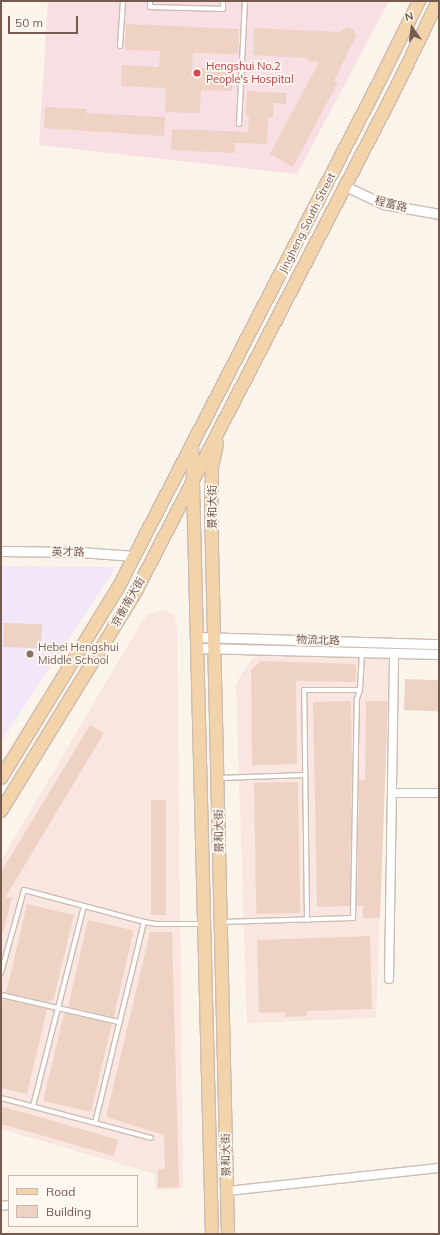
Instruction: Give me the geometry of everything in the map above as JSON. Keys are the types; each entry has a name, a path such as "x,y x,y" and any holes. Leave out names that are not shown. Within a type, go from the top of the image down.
{"main road":[{"name":"Jingheng South Street","path":"192,444 380,80 419,1"},
{"name":"Jingheng South Street","path":"220,428 345,186 438,1"},
{"name":"景和大街","path":"220,428 212,468 228,1234"},
{"name":"京衡南大街","path":"1,811 134,595 220,428"},
{"name":"景和大街","path":"192,444 212,1234"},
{"name":"京衡南大街","path":"1,778 119,586 192,444"}],"street":[{"name":"程富路","path":"345,186 383,204 439,214"},
{"name":"英才路","path":"1,551 80,552 134,556"},
{"name":"物流北路","path":"198,642 439,654"},
{"name":"物流北路","path":"215,643 439,644"},
{"path":"389,979 394,656"},
{"path":"392,793 439,793"},
{"path":"227,1192 439,1168"}],"lane":[{"path":"120,46 123,1"},
{"path":"150,1 150,7 223,9 223,1"},
{"path":"239,124 245,1"},
{"path":"221,922 353,918 357,699 360,690 362,651"},
{"path":"307,920 304,690 360,690"},
{"path":"218,778 305,775"},
{"path":"1,973 24,890 144,922 156,924 204,924"},
{"path":"33,1106 84,906"},
{"path":"95,1123 144,922"},
{"path":"1,995 119,1022"},
{"path":"1,1098 151,1138"}],"shaded area":[{"name":"Hengshui No.2 People's Hospital","path":"48,1 389,1 297,174 39,145"},
{"name":"Hebei Hengshui Middle School","path":"1,566 116,567 1,742"},
{"path":"161,610 167,611 174,615 177,628 183,1189 155,1190 155,1174 1,1129 1,861 142,621 151,613"},
{"path":"260,655 389,656 376,1018 247,1023 236,686 241,674 252,659"}],"building":[{"path":"126,24 239,29 238,54 193,53 192,68 233,70 232,91 201,90 200,113 165,112 166,88 121,86 122,65 159,67 160,51 125,50"},
{"path":"347,27 354,30 356,36 334,81 338,82 293,167 270,154 319,62 308,61 308,58 253,55 254,28 339,32"},
{"path":"247,91 286,93 286,104 273,103 273,117 268,117 267,144 235,143 235,153 171,150 172,129 248,132 249,116 246,116"},
{"path":"45,107 86,109 86,113 165,117 164,136 44,128"},
{"path":"4,623 42,624 41,648 3,647"},
{"path":"261,661 356,664 356,682 296,681 297,764 252,765 251,670"},
{"path":"405,679 439,680 438,711 404,710"},
{"path":"351,701 352,762 350,906 317,907 313,702"},
{"path":"366,701 388,701 380,918 363,918 363,906 357,906 359,780 365,780"},
{"path":"90,725 104,733 5,898 12,897 4,931 1,931 1,872"},
{"path":"298,782 300,913 256,914 254,783"},
{"path":"151,800 166,800 166,915 151,915"},
{"path":"27,904 74,915 53,1001 49,1000 49,1002 6,993"},
{"path":"88,920 134,931 114,1017 68,1007"},
{"path":"150,932 172,932 179,1187 158,1188 158,1169 165,1169 164,1135 106,1117"},
{"path":"370,936 372,1009 307,1011 307,1016 285,1017 285,1012 259,1013 257,940"},
{"path":"4,999 47,1009 27,1094 1,1088 1,1000 4,1001"},
{"path":"66,1013 112,1024 91,1112 43,1101 64,1014"},
{"path":"1,1106 118,1140 114,1156 1,1124"}],"place":[{"name":"Hengshui No.2 People's Hospital","path":"197,73"},
{"name":"Hebei Hengshui Middle School","path":"30,654"}]}
